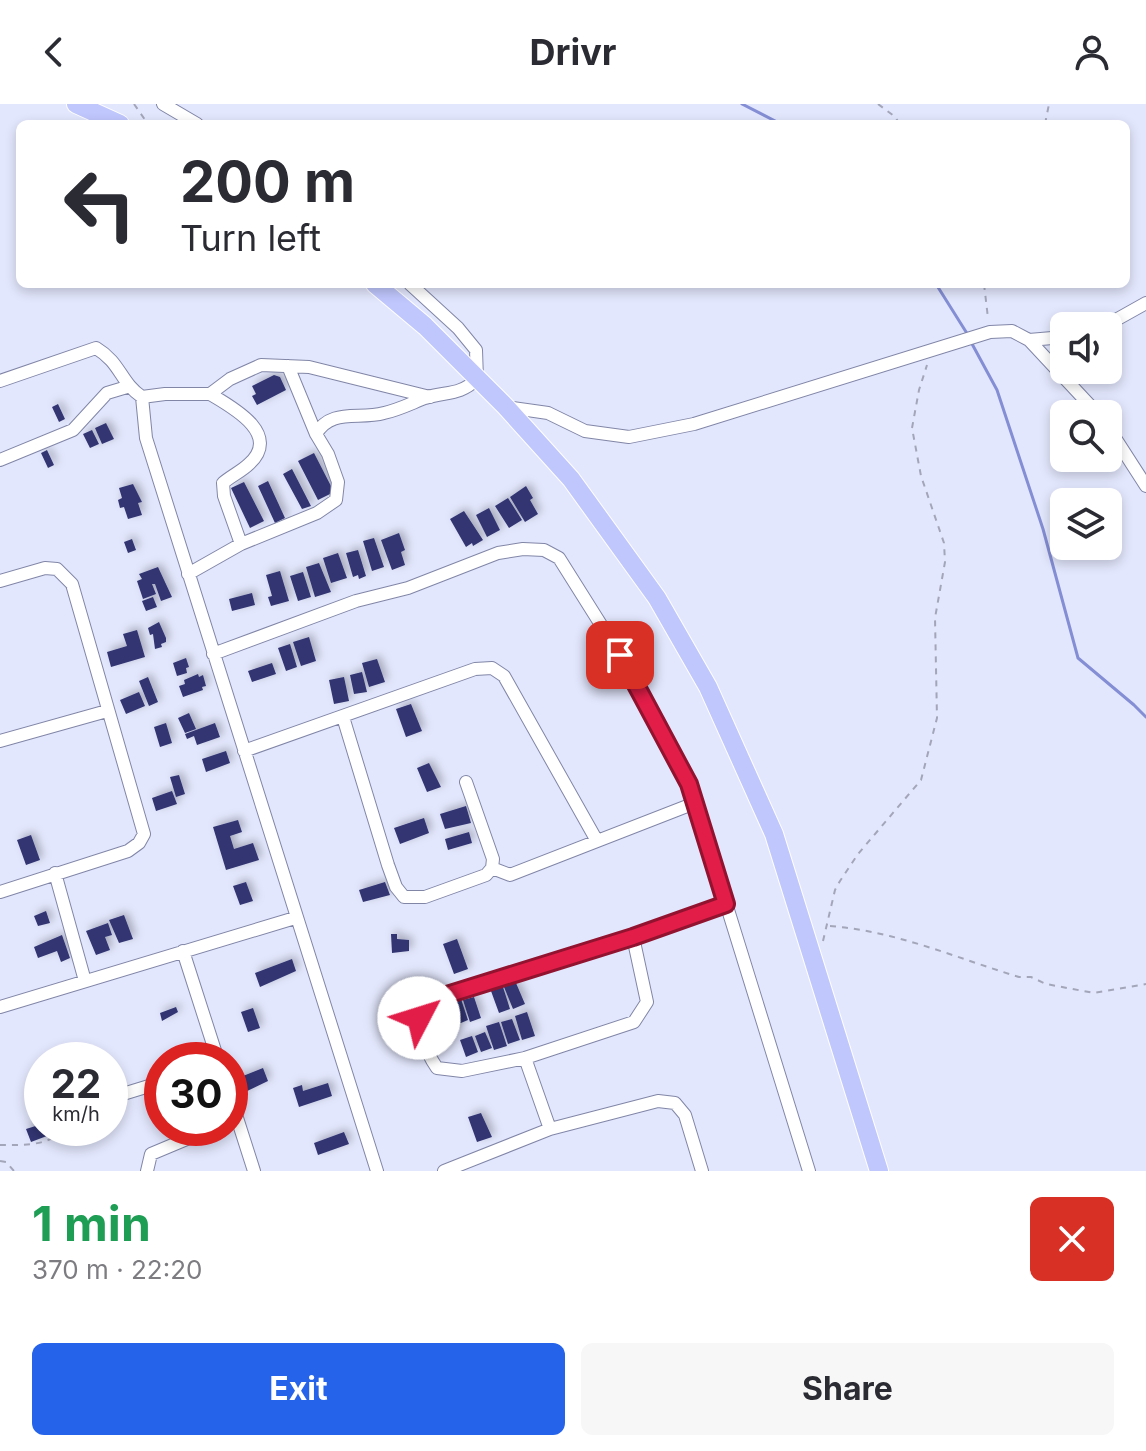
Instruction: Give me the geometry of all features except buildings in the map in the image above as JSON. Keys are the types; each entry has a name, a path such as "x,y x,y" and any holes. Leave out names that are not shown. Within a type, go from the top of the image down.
{"main road":[{"path":"76,104 111,120"},
{"path":"380,288 425,326 506,407 571,479 657,598 708,687 774,834 879,1171"}],"street":[{"path":"163,104 190,120"},
{"path":"316,434 323,422 383,414 430,397 465,390 477,379 476,350 458,328 414,288"},
{"path":"1122,316 1146,303"},
{"path":"506,407 548,413 585,431 629,437 709,420 933,348 990,332 1012,331 1029,340 1085,400"},
{"path":"1029,340 1050,338"},
{"path":"0,381 96,348 118,367 127,387 142,397 210,394 238,409 252,421 259,440 257,454 249,465 223,483 224,496 241,544"},
{"path":"210,394 230,379 261,365 309,367 430,397"},
{"path":"188,574 241,544 317,513 336,500 338,482 328,454 316,434 288,366"},
{"path":"0,460 73,430 107,393 127,387"},
{"path":"142,397 146,438 377,1171"},
{"path":"1122,449 1146,486"},
{"path":"213,654 356,601 408,588 498,553 544,550 559,558 620,655 689,784 809,1171"},
{"path":"0,581 45,568 57,569 72,584 144,834 139,843 128,851 0,892"},
{"path":"244,751 475,669 492,668 504,676 597,841"},
{"path":"0,741 107,711"},
{"path":"343,717 388,865 396,887 404,897 425,897 486,875 492,868 493,859 466,782"},
{"path":"492,868 510,875 695,803"},
{"path":"55,873 85,981"},
{"path":"633,937 647,1002 634,1022 525,1058 462,1071 437,1068 428,1055 419,1018 423,1006 437,998 633,937 726,904"},
{"path":"0,1007 295,918"},
{"path":"183,951 212,1042"},
{"path":"525,1058 550,1129"},
{"path":"444,1171 550,1129 658,1101 675,1103 685,1115 702,1171"},
{"path":"147,1171 151,1154 170,1146"},
{"path":"244,1146 254,1171"}],"path":[{"path":"878,104 897,120"},
{"path":"984,288 990,332"},
{"path":"816,965 835,890 858,854 914,792 921,780 937,718 935,618 945,562 944,543 926,493 912,428 919,390 933,348"},
{"path":"828,926 888,934 1019,977 1031,977 1046,984 1077,990 1094,993 1146,984"},
{"path":"0,1145 24,1144"},
{"path":"0,1161 6,1162 14,1171"}],"waterway":[{"path":"742,104 773,120"},
{"path":"939,288 968,335"},
{"path":"971,342 997,390 1043,529 1078,658 1146,717"}],"route":[{"path":"419,1018 423,1006 437,998 633,937 726,904 689,784 620,655"}]}
